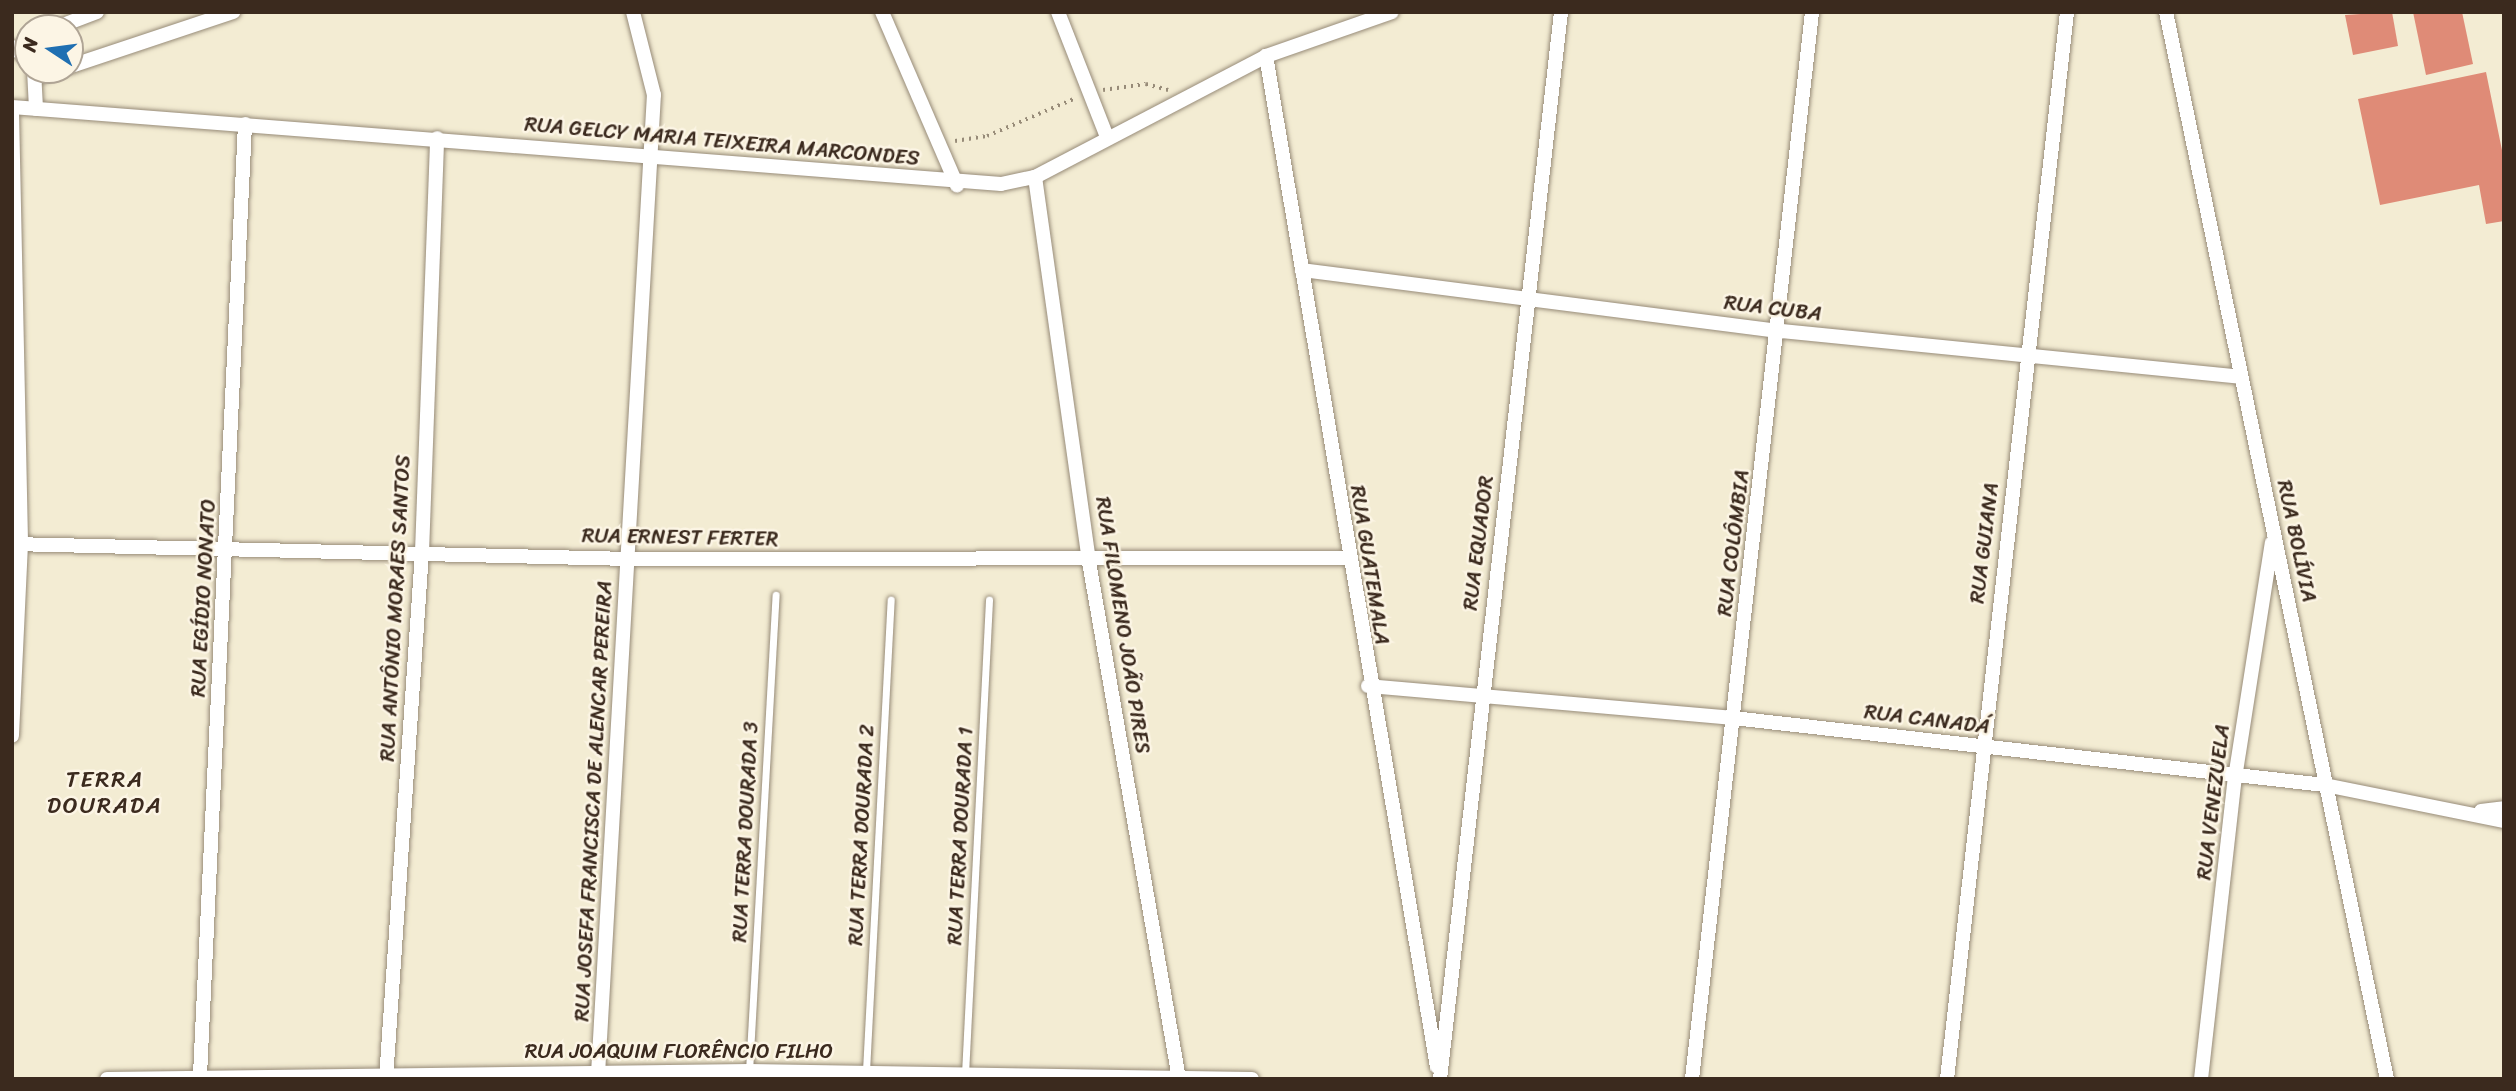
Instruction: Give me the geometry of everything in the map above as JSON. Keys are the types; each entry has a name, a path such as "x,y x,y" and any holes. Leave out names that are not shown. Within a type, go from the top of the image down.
{"street":[{"path":"84,58 233,12"},
{"name":"RUA JOSEFA FRANCISCA DE ALENCAR PEREIRA","path":"598,1074 654,95 633,12"},
{"path":"882,12 957,185"},
{"path":"1058,12 1107,136"},
{"name":"RUA GELCY MARIA TEIXEIRA MARCONDES","path":"12,107 649,153 957,185 1035,177 1107,136 1266,56 1392,12"},
{"name":"RUA EQUADOR","path":"1439,1079 1561,12"},
{"name":"RUA COLÔMBIA","path":"1692,1079 1781,331 1812,12"},
{"name":"RUA GUIANA","path":"1947,1079 1982,746 2067,12"},
{"name":"RUA BOLÍVIA","path":"2166,12 2387,1079"},
{"name":"RUA GUATEMALA","path":"1266,56 1368,685 1439,1079"},
{"path":"36,84 36,108"},
{"path":"12,112 16,544 12,736"},
{"name":"RUA EGÍDIO NONATO","path":"200,1075 245,124"},
{"name":"RUA ANTÔNIO MORAES SANTOS","path":"386,1076 422,552 437,138"},
{"name":"RUA FILOMENO JOÃO PIRES","path":"1035,177 1089,562 1179,1078"},
{"name":"RUA CUBA","path":"1301,270 1781,331 2027,358 2241,377"},
{"name":"RUA VENEZUELA","path":"2200,1079 2235,778 2274,531"},
{"name":"RUA ERNEST FERTER","path":"16,544 227,547 628,559 1089,562 1347,558"},
{"name":"RUA CANADÁ","path":"1368,685 1481,699 1733,718 1982,746 2235,778 2325,785 2479,811"},
{"path":"2479,811 2504,808"},
{"path":"2479,811 2504,821"},
{"name":"RUA JOAQUIM FLORÊNCIO FILHO","path":"107,1079 200,1075 386,1076 866,1071 1252,1079"}],"lane":[{"name":"RUA TERRA DOURADA 3","path":"758,1073 776,595"},
{"name":"RUA TERRA DOURADA 2","path":"866,1071 891,600"},
{"name":"RUA TERRA DOURADA 1","path":"965,1074 989,600"}],"path":[{"path":"939,144 987,135 1089,93 1146,84 1191,96"}],"building":[{"path":"2392,12 2398,46 2353,55 2345,15"},
{"path":"2413,12 2462,12 2473,64 2426,75"},
{"path":"2486,72 2504,160 2504,221 2486,224 2479,185 2380,205 2358,99"}],"district":[{"name":"TERRA DOURADA","path":"105,793"}]}
